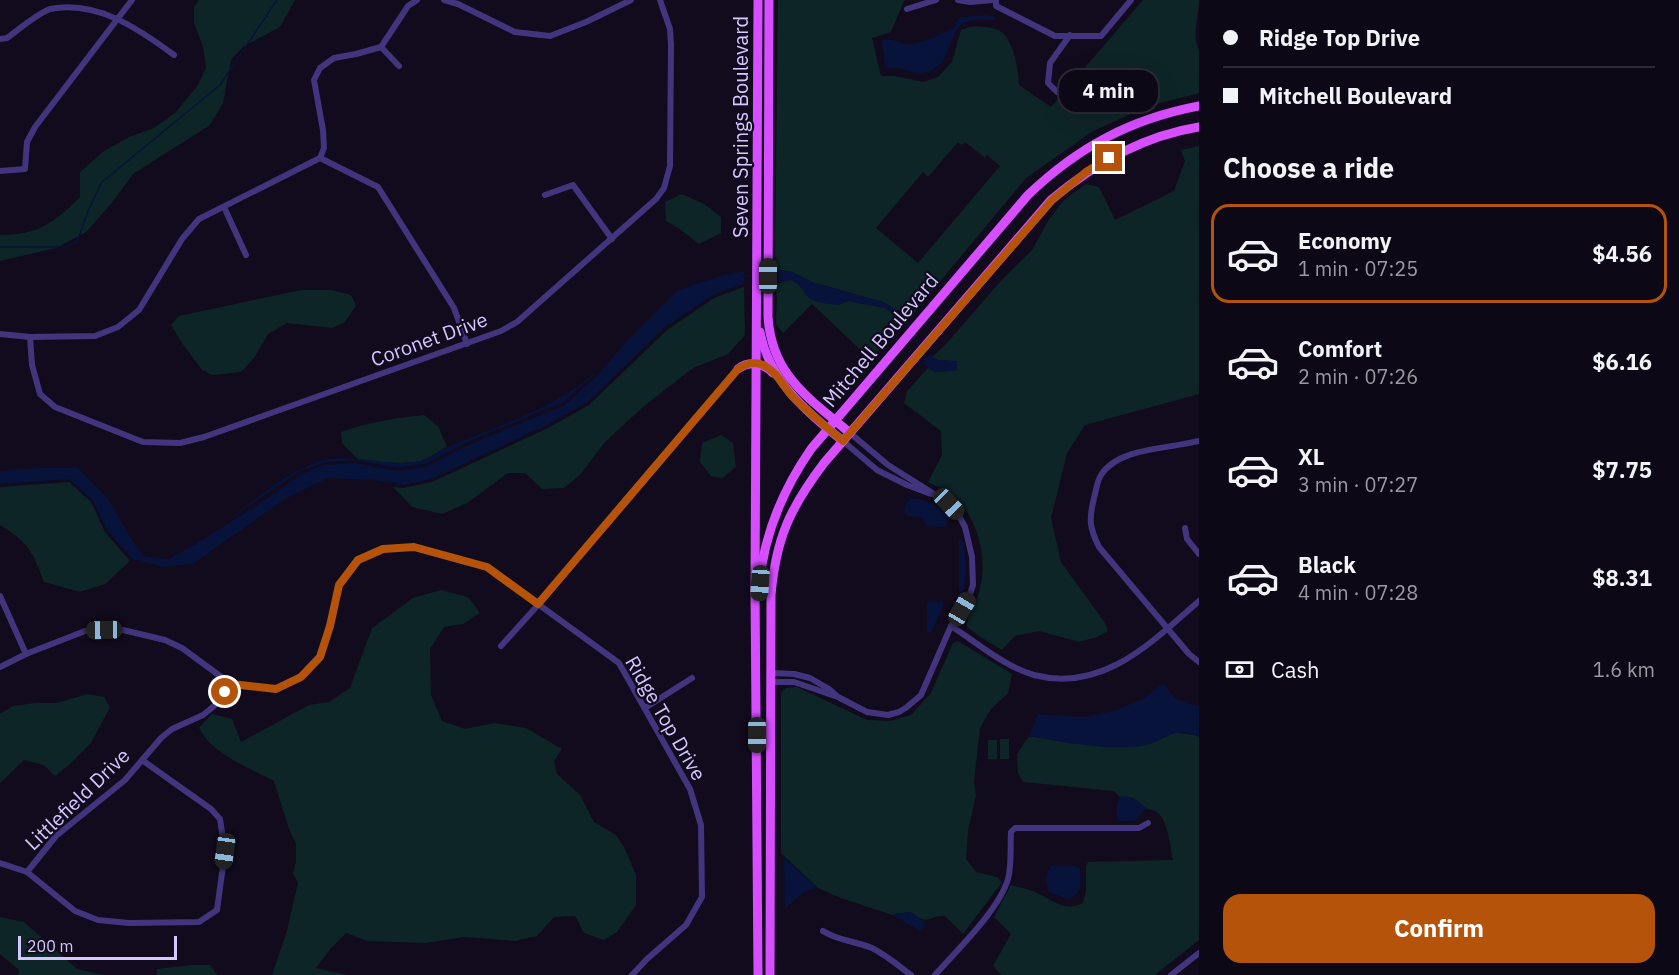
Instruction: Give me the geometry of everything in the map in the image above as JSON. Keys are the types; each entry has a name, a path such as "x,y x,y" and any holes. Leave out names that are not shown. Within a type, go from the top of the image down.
{"main road":[{"name":"Seven Springs Boulevard","path":"758,0 754,588 758,975"},
{"path":"764,0 764,22 769,38"},
{"name":"Seven Springs Boulevard","path":"769,0 768,296 770,334 774,350 788,377 801,392 835,420 847,437"},
{"name":"Mitchell Boulevard","path":"757,713 759,601 767,540 789,484 811,449 992,235 1047,177 1103,138 1148,118 1199,106"},
{"name":"Mitchell Boulevard","path":"847,437 1052,200 1109,158 1150,139 1199,127"},
{"path":"1082,151 1093,168"},
{"path":"992,235 1008,249"},
{"path":"757,318 766,356 790,394 827,429 847,437 824,463 795,506 785,526 778,550 771,595 770,975"},
{"path":"738,369 756,343"},
{"path":"738,369 745,364 756,364 765,366 776,375"}],"street":[{"path":"0,171 25,170 27,142 35,127 132,0"},
{"path":"0,334 30,337 95,336 118,327 139,310 182,239 200,219 320,158 324,148 323,130 314,80 320,68 334,58 381,47 408,6 417,0"},
{"path":"444,0 458,4 516,32 550,36 586,22 631,0"},
{"name":"Coronet Drive","path":"30,337 32,365 40,394 55,407 143,442 180,444 501,331 517,322 612,239 656,199 664,188 670,166 670,29 660,0"},
{"path":"907,9 936,0"},
{"path":"958,0 970,2 994,0 996,6 1055,36 1101,36 1131,0"},
{"path":"0,39 7,38 48,9 67,3 88,2 121,16 174,55"},
{"path":"1057,92 1048,83 1050,63 1070,35"},
{"path":"381,47 399,66"},
{"path":"320,158 379,189 454,308 467,344"},
{"path":"545,195 573,185 612,239"},
{"path":"224,207 246,255"},
{"path":"501,646 738,369"},
{"path":"847,437 877,470 942,499"},
{"path":"771,677 794,674 810,678 838,697 867,712 888,715 907,707 921,694 951,626 969,597 973,585 974,572 969,541 966,527 958,514 942,499 847,437"},
{"path":"1199,441 1127,455 1109,465 1099,477 1091,511 1091,531 1099,547 1167,629 1199,662"},
{"path":"1185,528 1186,539 1199,554"},
{"name":"Ridge Top Drive","path":"0,667 26,654 85,631 123,630 165,640 182,648 231,684 276,689 301,677 320,657 339,585 358,560 383,549 414,547 487,567 619,663 690,789 701,825 702,897 686,925 647,959 633,975"},
{"path":"0,596 26,654"},
{"path":"951,626 1011,665 1034,675 1061,679 1082,677 1102,672 1125,661 1199,602"},
{"path":"645,708 692,678"},
{"name":"Littlefield Drive","path":"27,872 56,836 125,780 160,738 172,729 203,715 214,706 231,684"},
{"path":"0,863 27,872 75,911 98,920 129,923 199,922 217,910 225,851 220,819 211,809 142,760"},
{"path":"935,975 1001,896 1008,878 1011,832 1015,828 1139,828 1148,823"},
{"path":"823,931 831,936 870,947 911,975"},
{"path":"1171,975 1199,953"}],"green space":[{"path":"199,0 295,0 280,27 244,46 231,60 223,103 210,125 133,174 86,232 56,248 0,261 0,235 35,230 62,214 80,197 80,172 104,151 129,137 154,128 176,112 198,85 206,68 203,47 194,23 194,7"},
{"path":"778,0 907,0 904,1 891,32 872,38 881,76 895,76 923,82 938,77 952,62 961,30 975,26 996,29 1008,39 1016,63 1019,85 1051,107 1143,0 1199,0 1195,32 1199,50 1199,93 1149,106 1093,131 1026,178 913,314 907,310 898,311 883,302 815,283 792,272 775,269","holes":["958,142 962,145 965,142 985,158 987,155 1000,166 918,263 876,228 923,172 928,177"]},
{"path":"1199,146 1199,394 1085,425 1067,453 1051,518 1061,562 1105,623 1108,631 1079,642 1039,631 1015,636 1002,650 967,627 968,617 982,580 983,566 979,539 975,526 961,504 947,491 928,482 942,455 941,431 904,403 907,391 928,368 935,372 951,361 932,357 1032,250 1048,221 1064,200 1086,184 1099,187 1115,220 1174,191 1185,161 1181,150"},
{"path":"682,194 704,204 721,217 721,233 699,244 666,221 665,202"},
{"path":"791,280 798,284 810,299 838,305 848,301 885,308 894,314 900,329 870,359 812,304 783,333 776,324 775,284"},
{"path":"744,287 745,335 728,354 693,368 643,407 605,442 580,475 564,488 542,489 525,473 508,473 467,503 442,514 412,507 393,487 403,488 432,482 550,427 589,405 667,330 714,298"},
{"path":"301,290 331,290 351,295 356,306 345,322 332,328 287,323 268,334 254,358 241,372 213,375 202,370 171,325 179,316"},
{"path":"424,415 438,426 447,447 422,461 395,464 358,459 342,443 341,432 382,421"},
{"path":"721,435 733,443 736,467 722,478 711,476 700,462 702,443"},
{"path":"69,482 91,502 105,532 130,561 105,584 80,592 44,582 28,548 0,525 0,487"},
{"path":"441,590 468,597 480,613 463,624 444,627 430,649 431,695 442,721 465,729 495,723 526,728 562,749 554,761 557,774 580,795 594,822 616,835 625,849 636,875 636,905 617,932 604,940 584,933 575,916 554,917 537,936 515,941 465,937 426,943 368,941 346,933 316,968 347,975 272,975 287,931 298,883 293,873 296,862 296,843 289,829 274,781 222,753 213,746 199,728 212,714 232,719 241,742 309,705 329,702 350,688 372,628 413,598"},
{"path":"958,641 1012,674 1008,693 991,709 980,728 974,782 976,795 968,831 966,859 976,872 997,877 1002,882 963,934 945,916 926,920 910,912 892,915 818,888 781,853 781,692 786,688 797,687 867,720 890,721 911,715 931,693 953,643"},
{"path":"87,694 104,697 110,707 91,743 55,776 44,765 24,760 0,783 0,714 13,706 57,703"},
{"path":"1173,732 1199,737 1199,940 1155,975 1001,975 993,966 1011,934 994,917 1011,885 1035,892 1063,906 1076,906 1083,903 1088,862 1173,860 1163,819 1155,811 1133,798 1120,797 1114,791 1023,782 1018,773 1017,754 1029,736 1076,744 1160,739"},
{"path":"1000,739 1009,739 1009,759 1000,759"},
{"path":"988,740 997,740 997,759 988,759"},
{"path":"0,917 24,922 77,969 103,975 18,975 19,970 0,954"},
{"path":"210,965 217,975 157,975 157,969"}],"water":[{"path":"993,16 996,20 971,20 962,25 953,37 945,58 934,69 915,73 900,68 886,67 883,40 907,44 917,43 950,30 960,17"},
{"path":"775,269 792,272 815,283 883,302 898,311 907,310 913,314 900,329 894,314 885,308 848,301 838,305 821,303 810,299 798,284 791,280 775,284"},
{"path":"744,271 744,284 713,295 665,327 588,402 549,424 431,479 403,485 375,480 328,478 285,499 193,564 163,567 132,559 107,530 93,501 70,479 0,484 0,471 78,468 109,500 143,556 169,559 256,506 302,474 323,465 356,463 397,471 425,467 473,443 565,405 597,376 623,345 678,290 720,276"},
{"path":"931,353 932,357 938,360 957,361 957,370 939,372 931,370 925,364 920,366"},
{"path":"602,366 563,402 472,440 425,464 397,468 357,460 323,463 300,471 227,521 287,477 312,464 336,458 396,463 424,460 448,447 549,404 568,393"},
{"path":"911,498 922,500 942,510 949,518 946,525 927,526 922,517 908,516 904,513 904,508"},
{"path":"959,540 962,540 966,567 964,587 962,594 959,595"},
{"path":"927,602 943,602 931,633 927,632"},
{"path":"1164,684 1178,700 1199,706 1199,737 1182,732 1142,746 1114,747 1029,736 1038,714 1083,717 1113,711 1143,699"},
{"path":"1120,797 1134,800 1146,808 1135,821 1119,821 1116,809"},
{"path":"784,858 818,888 805,891 785,909"},
{"path":"1051,866 1080,868 1081,878 1077,893 1068,899 1049,892 1046,879"},
{"path":"911,912 925,923 920,931 893,914"}],"waterway":[{"path":"0,247 65,247 77,242 102,182 220,85 277,0"},
{"path":"744,276 753,276"},
{"path":"906,322 909,326"},
{"path":"914,336 919,345"},
{"path":"924,354 926,359"}],"route":[{"path":"225,692 231,684 276,689 301,677 320,657 339,585 358,560 383,549 414,547 487,567 538,604 738,369 745,364 762,364 768,368 798,401 843,441 1035,217 1068,185 1109,158"}]}
